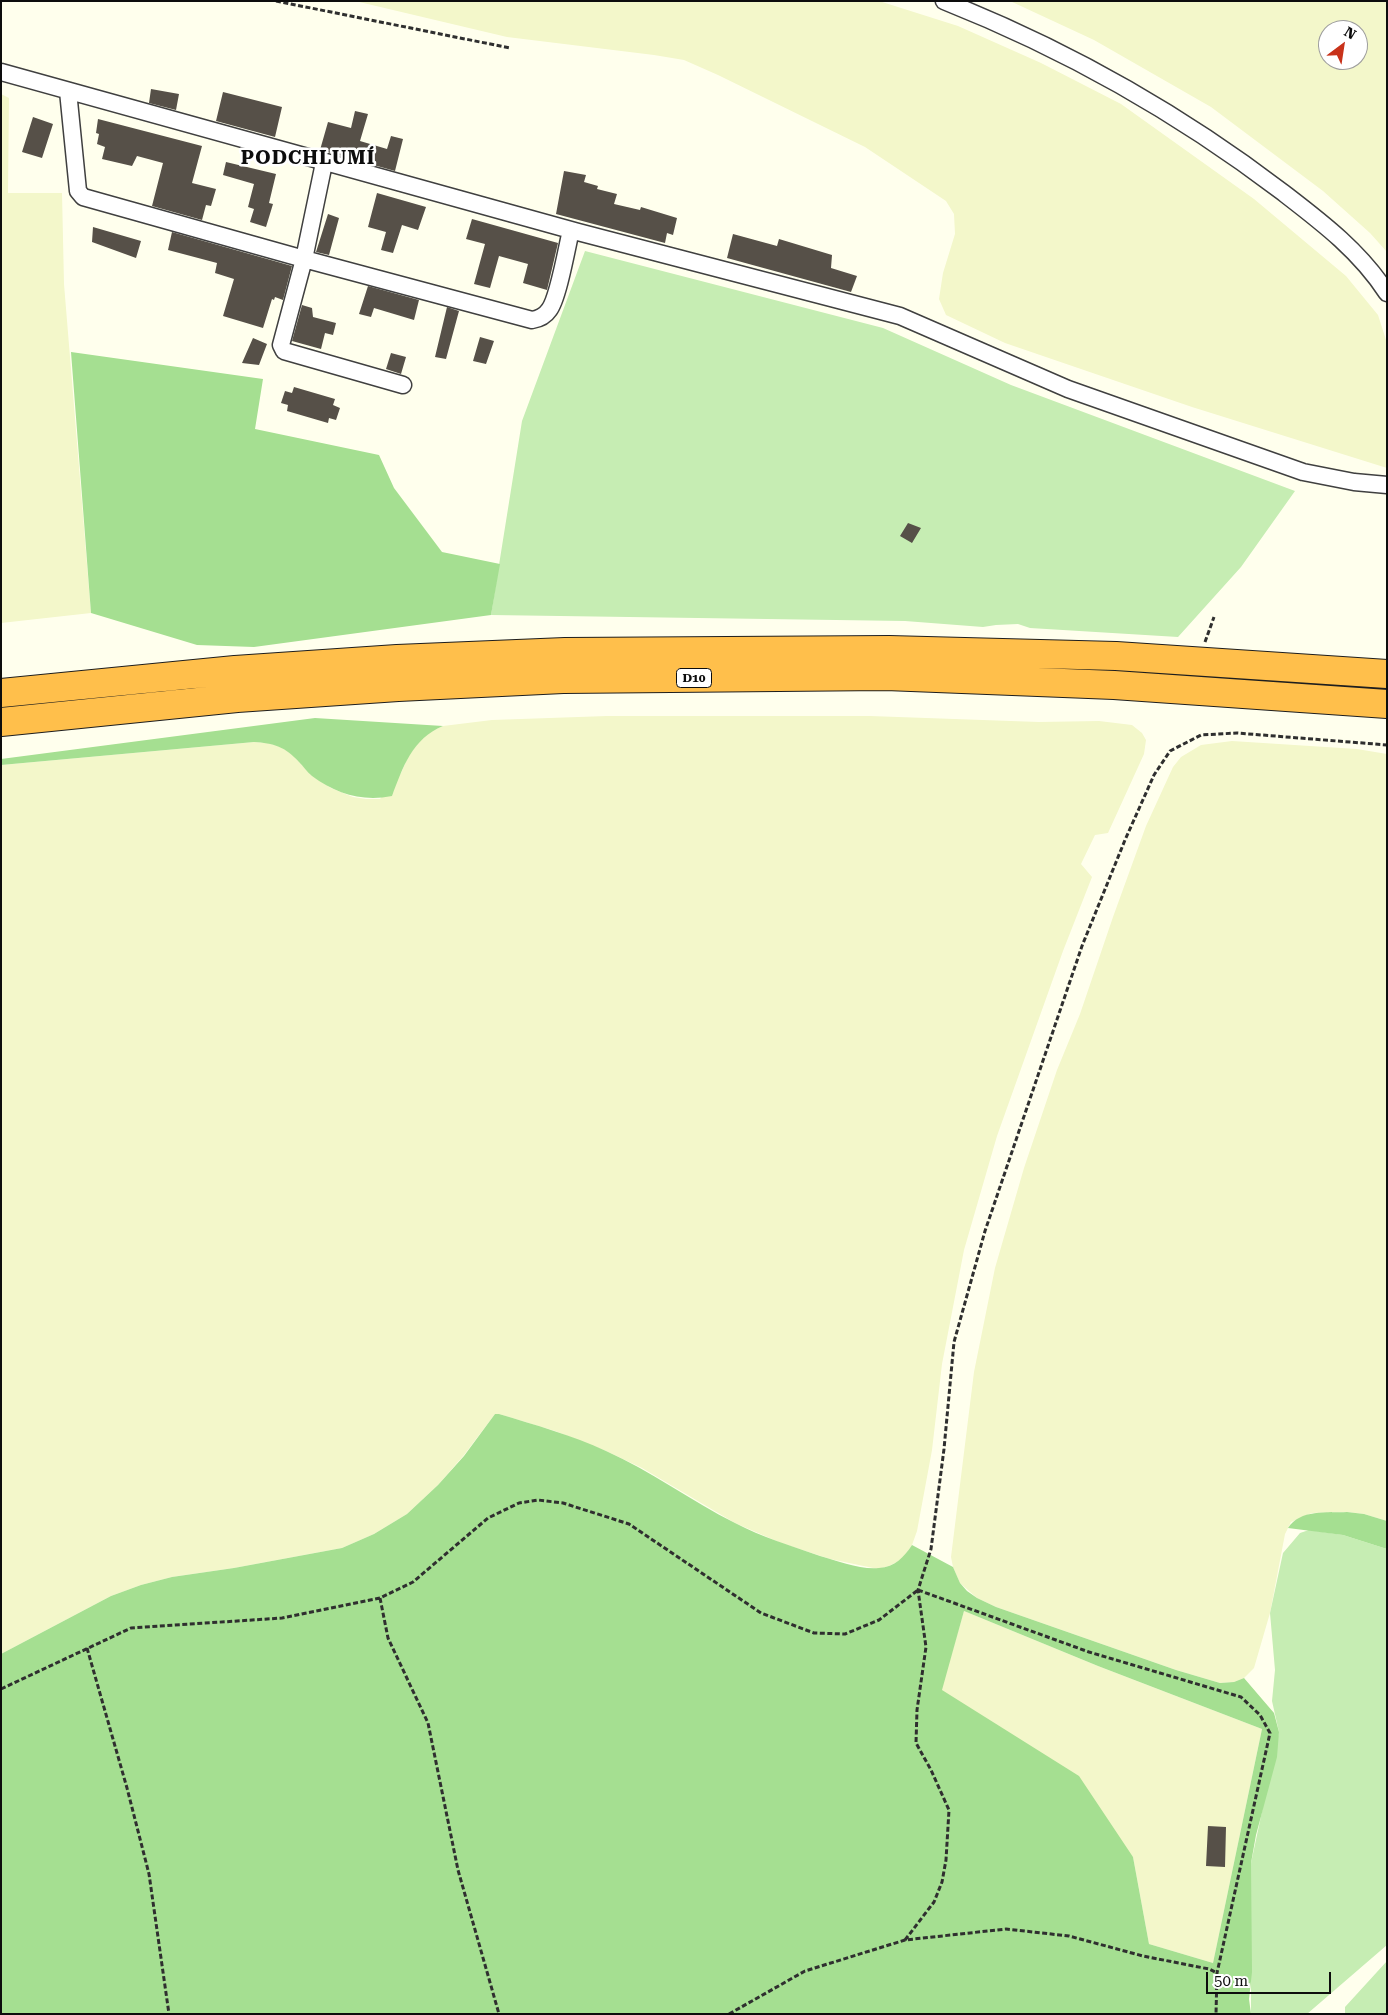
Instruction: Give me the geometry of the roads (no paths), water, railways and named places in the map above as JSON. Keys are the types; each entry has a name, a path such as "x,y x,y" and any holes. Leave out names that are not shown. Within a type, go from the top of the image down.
{"highway":[{"name":"D10","path":"1,693 234,670 397,659 565,652 909,650 1116,656 1387,674"},
{"name":"D10","path":"1,722 237,698 398,687 564,679 886,676 1114,685 1387,704"}],"street":[{"path":"944,1 1010,29 1092,68 1138,94 1208,138 1265,178 1339,237 1368,267 1387,293"},
{"path":"1,72 570,230 900,316 1068,389 1303,472 1354,482 1387,485"},
{"path":"68,91 78,191 83,197 304,259 532,320 539,318 549,310 555,297 570,230"},
{"path":"324,163 304,259 281,345 284,351 404,385"}],"district":[{"name":"PODCHLUMÍ","path":"308,158"}]}
